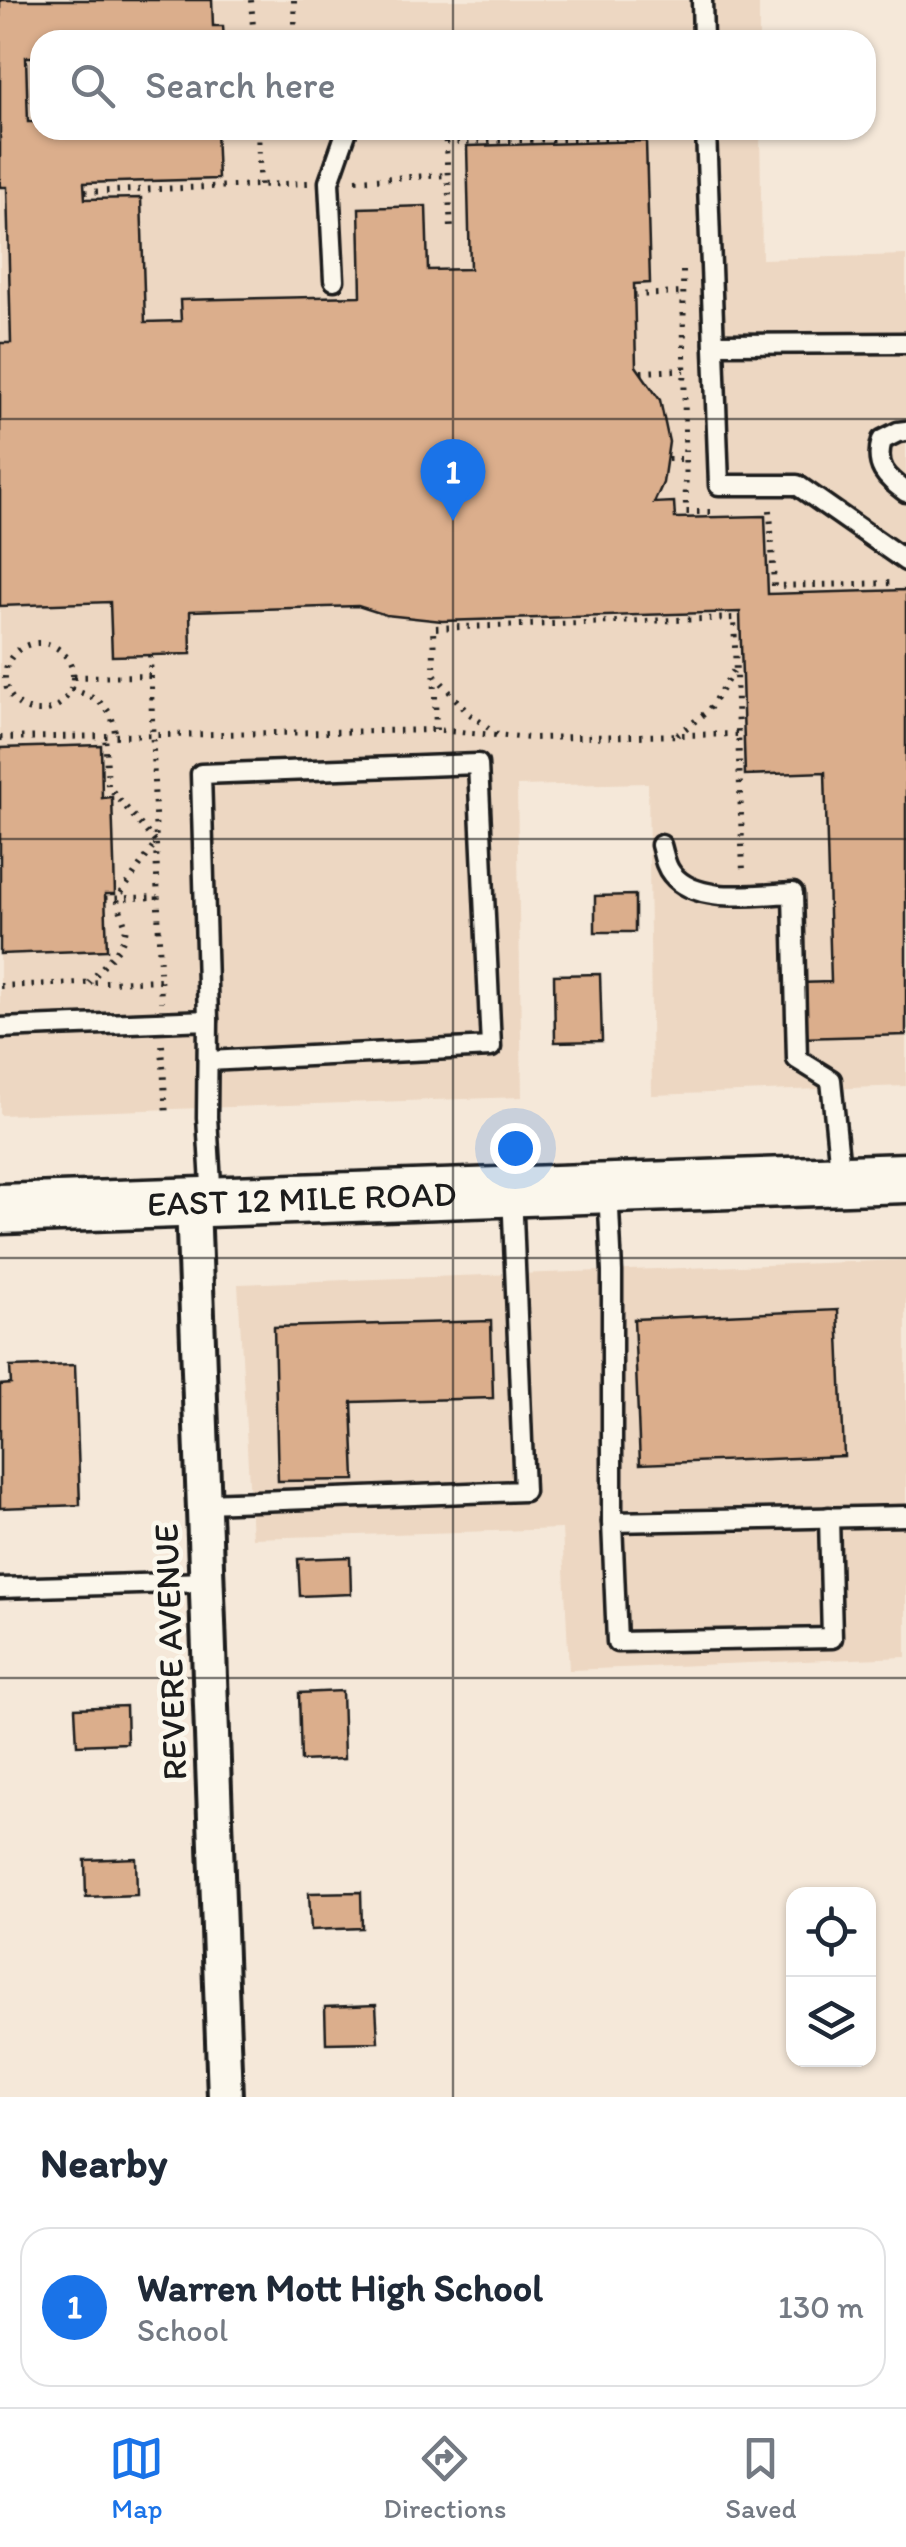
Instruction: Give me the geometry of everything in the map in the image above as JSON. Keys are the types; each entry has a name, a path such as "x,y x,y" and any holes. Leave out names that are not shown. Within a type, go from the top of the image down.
{"main road":[{"name":"EAST 12 MILE ROAD","path":"0,1209 906,1178"}],"street":[{"name":"REVERE AVENUE","path":"202,1203 205,1503 225,2097"}],"lane":[{"path":"702,0 703,30"},
{"path":"334,280 329,182 344,140"},
{"path":"706,140 719,484 797,484 906,561"},
{"path":"714,344 906,343"},
{"path":"906,432 882,440 878,454 883,475 906,492"},
{"path":"202,1203 208,1020 202,774 478,764 491,1046 208,1061"},
{"path":"661,844 673,876 690,889 793,893 797,1059 831,1080 841,1181"},
{"path":"0,1028 208,1020"},
{"path":"608,1188 617,1642 832,1638 829,1518"},
{"path":"205,1503 524,1491 512,1191"},
{"path":"612,1522 906,1516"},
{"path":"0,1588 208,1582"}],"path":[{"path":"251,0 253,30"},
{"path":"294,0 296,30"},
{"path":"258,140 260,185"},
{"path":"445,140 451,228"},
{"path":"85,192 447,175"},
{"path":"634,295 683,293"},
{"path":"641,372 684,370"},
{"path":"668,459 686,460"},
{"path":"436,730 434,628 734,618 744,894"},
{"path":"33,643 46,643 66,656 74,678 71,690 56,708 32,711 12,699 4,677 13,654 33,643"},
{"path":"150,655 166,1118"},
{"path":"676,735 708,711 735,668"},
{"path":"435,674 467,712 502,737"},
{"path":"74,678 151,676"},
{"path":"71,690 107,707 114,720 108,786 156,843"},
{"path":"0,738 152,732 436,730 502,737 737,734"},
{"path":"116,899 156,843"},
{"path":"105,899 158,897"},
{"path":"89,983 124,938 126,928 116,899"},
{"path":"0,986 160,980"}],"shaded area":[{"path":"0,0 759,0 759,30 30,30 30,140 760,140 762,259 906,255 906,1086 652,1095 648,783 517,786 522,1097 0,1115"},
{"path":"906,1260 906,1657 569,1670 562,1529 252,1538 238,1284"}],"building":[{"path":"0,0 212,0 213,26 223,26 223,30 30,30 30,57 26,57 30,140 216,140 218,179 84,183 85,199 141,198 145,322 181,321 180,300 361,296 359,208 426,206 428,270 470,269 467,146 646,141 650,283 634,284 636,366 660,400 669,442 663,483 654,503 674,502 675,518 765,516 768,594 906,590 906,1035 800,1038 798,983 831,982 825,772 745,775 740,612 442,621 386,615 358,606 190,611 191,654 112,656 110,602 0,606 0,343 11,343 7,187 0,187"},
{"path":"101,745 102,798 112,797 115,894 105,894 107,950 0,954 0,748"},
{"path":"635,895 635,932 595,932 595,896"},
{"path":"600,974 602,1041 555,1042 554,975"},
{"path":"838,1310 844,1456 640,1464 634,1319"},
{"path":"491,1321 493,1398 352,1402 355,1480 278,1481 274,1327"},
{"path":"75,1365 80,1505 0,1508 0,1385 11,1384 10,1367"},
{"path":"350,1557 351,1594 300,1596 298,1559"},
{"path":"342,1691 344,1759 301,1761 299,1693"},
{"path":"126,1706 127,1743 77,1745 75,1708"},
{"path":"136,1858 137,1895 86,1897 85,1860"},
{"path":"361,1892 362,1928 311,1930 309,1893"},
{"path":"376,2005 378,2042 326,2043 325,2007"}],"place":[{"name":"Warren Mott High School","path":"453,521"}]}
